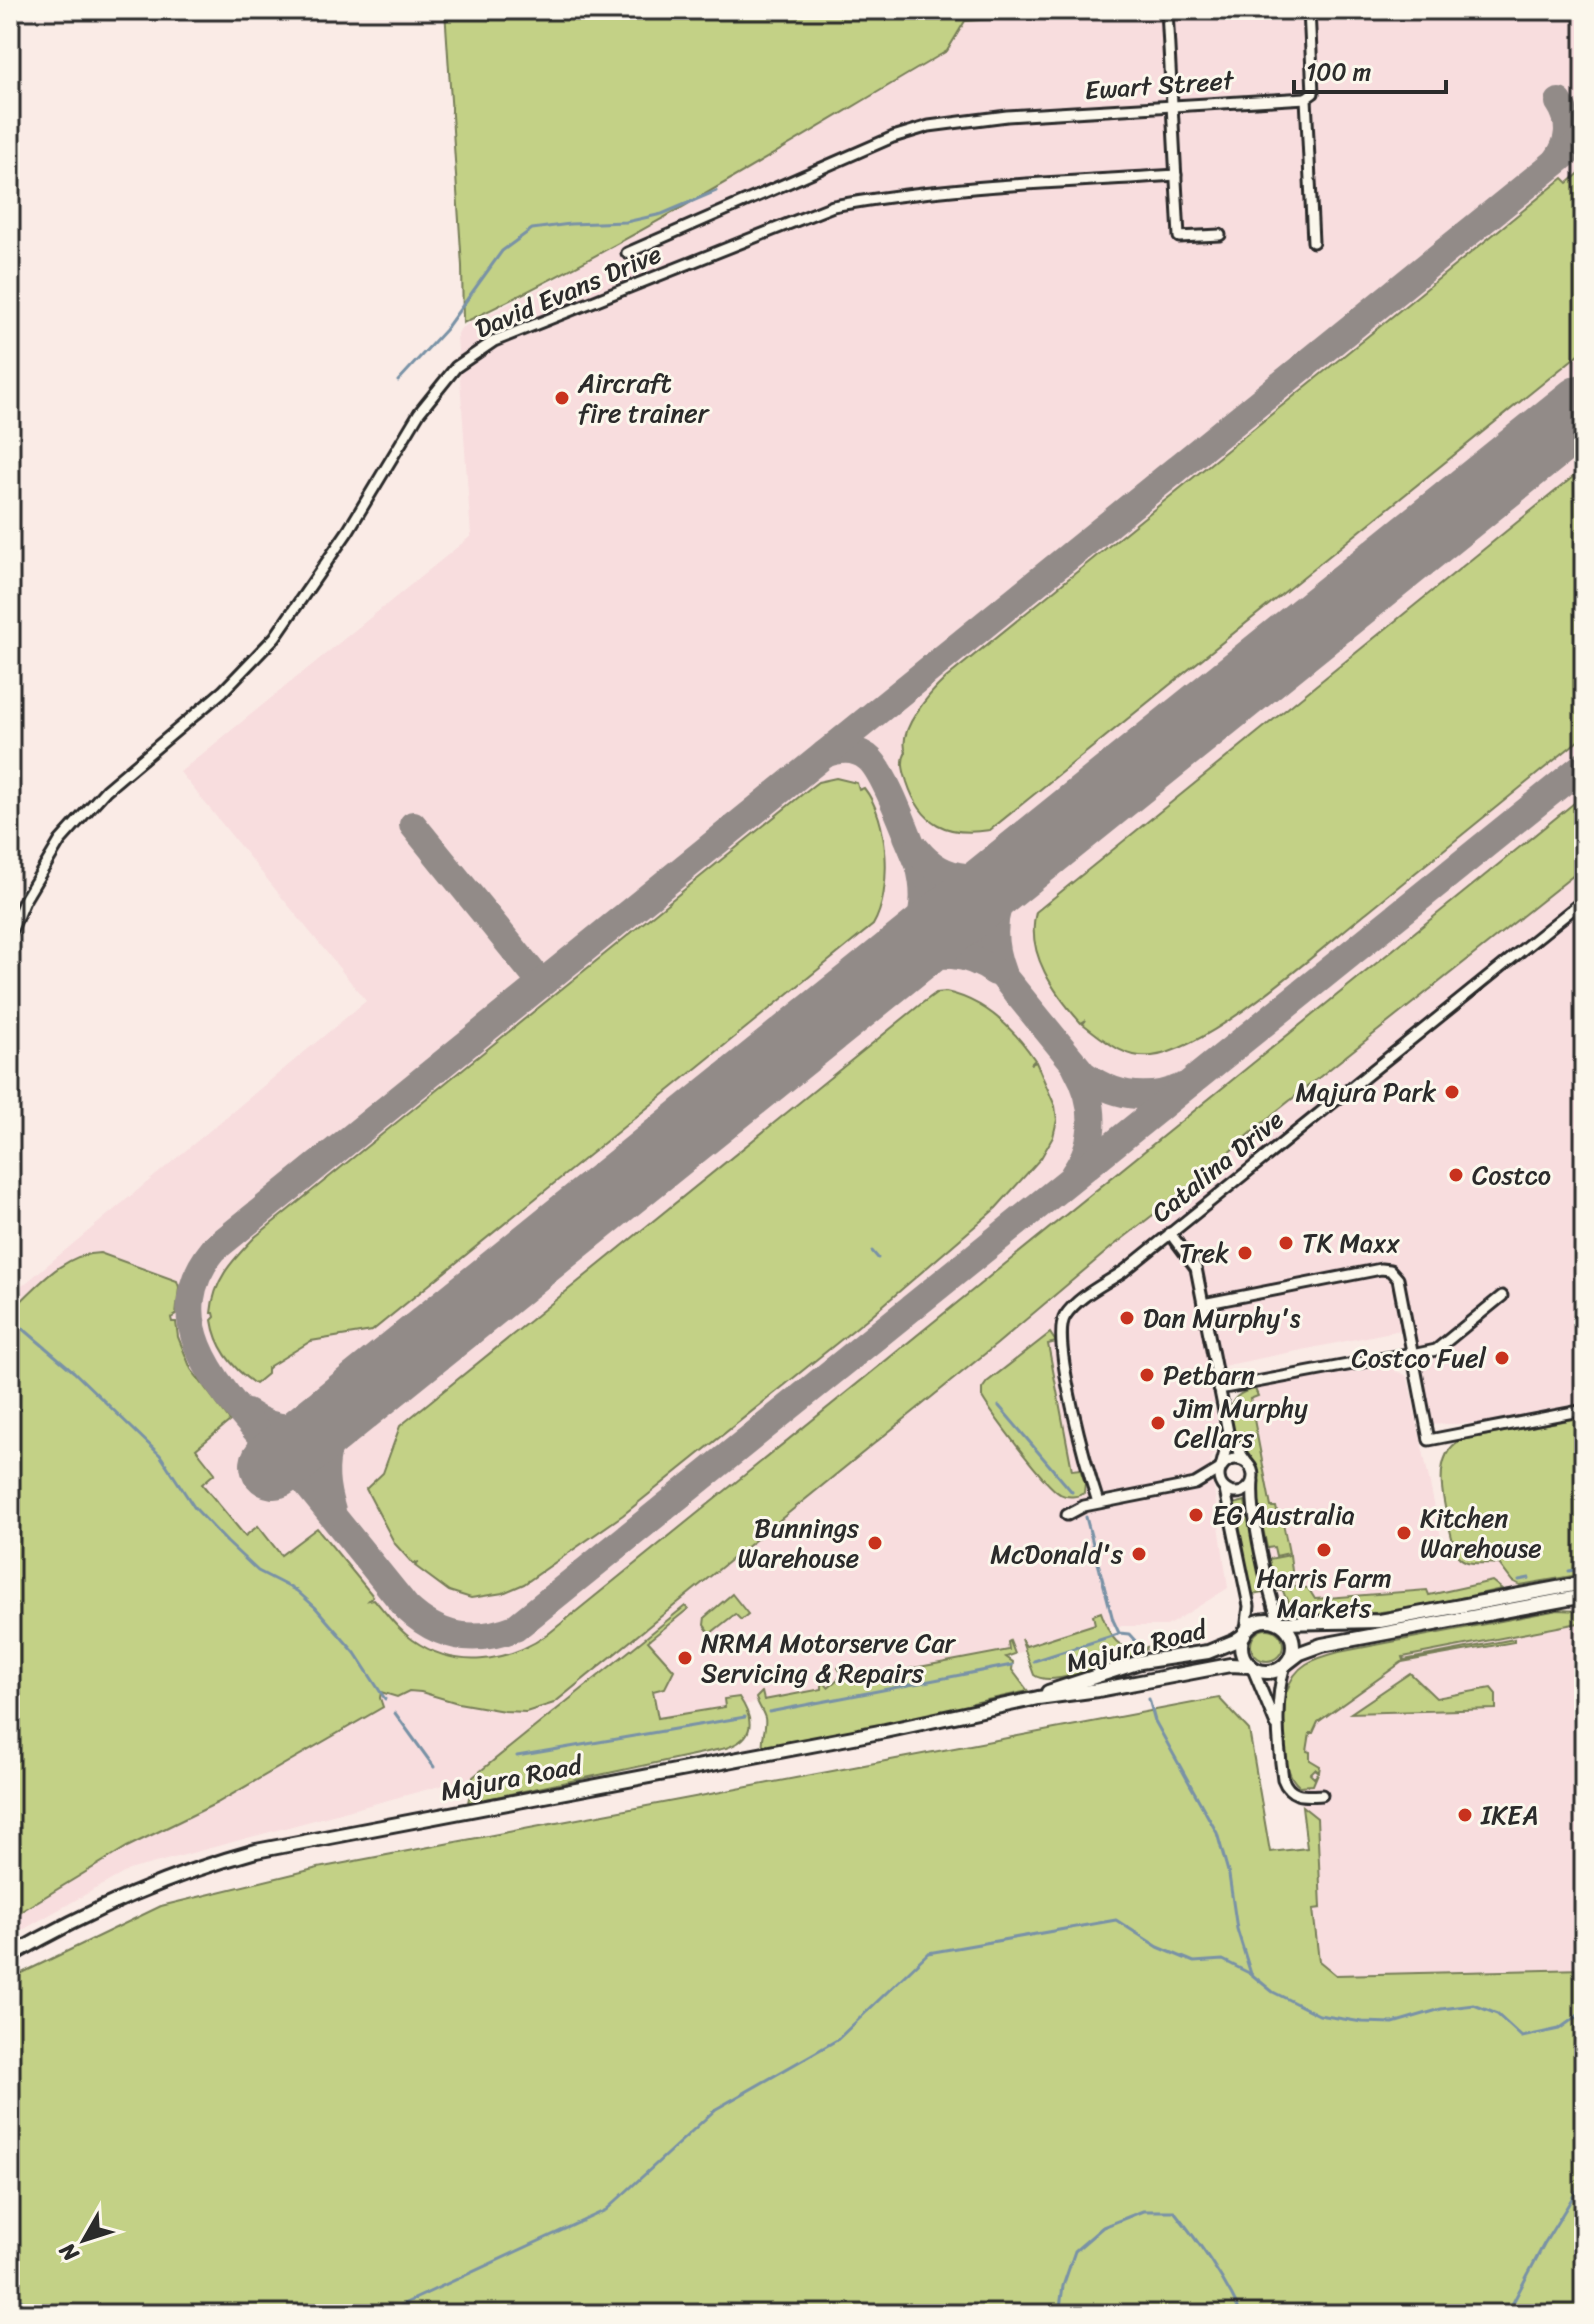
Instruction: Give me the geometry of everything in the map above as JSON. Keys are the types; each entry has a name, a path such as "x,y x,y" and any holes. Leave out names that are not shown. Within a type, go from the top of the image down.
{"main road":[{"path":"1584,1583 1371,1622 1259,1621 1245,1633 1242,1652 1251,1666 1267,1672 1286,1664 1300,1653 1322,1645 1584,1596"},
{"path":"1280,1623 1290,1633 1293,1642 1292,1655 1286,1664"},
{"name":"Majura Road","path":"1038,1698 1054,1689 1136,1663 1208,1652 1245,1633"},
{"name":"Majura Road","path":"10,1956 72,1920 136,1891 193,1869 256,1851 885,1731 1038,1698 1230,1665 1251,1666"}],"street":[{"path":"1167,10 1179,237 1220,235"},
{"path":"1309,10 1313,93 1306,98 1313,242"},
{"name":"Ewart Street","path":"627,253 893,137 929,126 1016,116 1306,98"},
{"name":"David Evans Drive","path":"10,934 24,901 60,841 106,790 223,691 275,637 348,531 419,413 456,367 494,341 833,206 938,190 1176,175"},
{"name":"Catalina Drive","path":"1098,1502 1082,1452 1061,1343 1061,1325 1073,1306 1170,1233 1584,900"},
{"path":"1170,1233 1195,1266 1229,1437 1252,1471 1253,1498 1269,1594 1280,1623"},
{"path":"1203,1304 1387,1269 1397,1277 1429,1440 1584,1410"},
{"path":"1219,1389 1436,1350 1502,1296"},
{"path":"1229,1437 1219,1479 1224,1489 1249,1606 1245,1633"},
{"path":"1195,1484 1234,1459 1248,1464"},
{"path":"1067,1515 1098,1502 1195,1484 1242,1493 1253,1481"},
{"path":"1286,1664 1279,1689 1278,1732 1282,1775 1292,1792 1302,1796 1322,1795"},
{"path":"1251,1666 1278,1732"}],"shaded area":[{"path":"1024,10 1584,10 1584,1404 1484,1423 1421,1425 1401,1330 1208,1369 1220,1439 1210,1462 1228,1588 1167,1626 1106,1626 1015,1654 658,1721 653,1690 625,1655 473,1777 129,1870 10,1937 10,1296 366,1001 180,772 471,536 457,336 461,328 545,285 946,51 965,21 1024,17"},
{"path":"1370,1367 1369,1370 1394,1367 1395,1371 1408,1378 1442,1542 1453,1541 1457,1556 1462,1561 1499,1564 1514,1583 1525,1585 1385,1611 1336,1615 1298,1611 1288,1602 1283,1591 1275,1590 1257,1495 1259,1472 1254,1462 1240,1451 1229,1414 1232,1402 1238,1394 1249,1390"},
{"path":"1558,1610 1584,1610 1584,1969 1336,1975 1319,1961 1299,1787 1288,1770 1283,1730 1283,1689 1290,1672 1306,1658 1319,1653 1338,1649 1339,1652"}],"green space":[{"path":"445,10 1024,10 1024,17 965,21 947,51 647,227 463,323"},
{"path":"1584,169 1584,350 990,830 961,832 938,825 928,818 907,782 903,767 904,743 917,712 946,678 1563,178 1568,183"},
{"path":"1584,468 1584,736 1264,996 1204,1036 1152,1056 1132,1055 1083,1024 1086,1020 1081,1023 1061,999 1045,972 1035,943 1036,912"},
{"path":"836,778 857,783 859,790 864,788 879,818 886,875 884,894 873,925 372,1331 311,1341 270,1366 267,1374 255,1384 239,1371 221,1348 212,1320 214,1313 211,1313 220,1280 255,1237 810,788 818,782"},
{"path":"1584,795 1584,867 1273,1114 1189,1187 554,1703 526,1712 504,1711 458,1703 421,1692 409,1691 397,1697 381,1692 383,1707 217,1803 127,1847 10,1918 10,1312 62,1265 100,1253 177,1281 176,1315 171,1318 172,1322 176,1322 178,1337 191,1369 230,1421 196,1449 215,1473 202,1484 245,1536 258,1526 281,1555 317,1528 373,1596 369,1600 374,1599 413,1640 429,1650 463,1659 498,1657 515,1652 547,1635"},
{"path":"946,992 985,1009 1018,1037 1035,1060 1031,1064 1036,1062 1055,1106 1057,1120 1053,1137 1041,1158 996,1208 873,1314 623,1515 524,1584 503,1593 471,1598 449,1591 415,1566 419,1562 413,1564 395,1544 366,1489 383,1473 400,1426 921,1004 936,993"},
{"path":"1050,1333 1056,1342 1048,1344 1072,1470 1080,1469 1085,1483 1084,1493 1076,1496 1060,1494 1043,1478 982,1397 982,1389 987,1382"},
{"path":"1255,1389 1258,1396 1250,1399 1271,1507 1276,1507 1280,1524 1283,1523 1289,1553 1276,1556 1274,1547 1267,1548 1259,1513 1258,1469 1239,1448 1229,1421 1229,1412 1237,1397"},
{"path":"1584,1417 1584,1574 1520,1585 1512,1581 1499,1564 1468,1562 1459,1557 1442,1491 1444,1461 1450,1449 1461,1440"},
{"path":"1245,1501 1263,1593 1252,1595 1234,1504"},
{"path":"1290,1555 1294,1587 1308,1588 1315,1599 1427,1590 1429,1595 1492,1581 1502,1589 1398,1610 1316,1615 1298,1610 1288,1602 1283,1591 1275,1590 1269,1559"},
{"path":"732,1594 748,1614 741,1620 735,1614 711,1633 715,1641 704,1625 705,1617"},
{"path":"685,1606 688,1609 648,1641 674,1670 665,1688 653,1691 658,1718 725,1707 724,1699 739,1697 749,1720 743,1739 726,1748 468,1803 473,1777"},
{"path":"1558,1610 1579,1611 1580,1616 1584,1616 1584,1622 1403,1657 1404,1660 1514,1639 1514,1642 1402,1662 1318,1722 1313,1733 1310,1733 1307,1751 1310,1752 1310,1760 1320,1766 1319,1772 1315,1769 1310,1774 1314,1778 1318,1773 1313,1785 1299,1786 1293,1778 1283,1742 1283,1691 1287,1691 1295,1674 1306,1664 1339,1652"},
{"path":"1101,1612 1116,1642 1129,1648 1147,1647 1145,1651 1071,1676 1043,1679 1034,1675 1021,1639 1026,1646 1095,1624 1093,1615"},
{"path":"1267,1629 1278,1634 1283,1645 1278,1656 1267,1661 1256,1656 1251,1645 1256,1634"},
{"path":"1010,1641 1015,1654 1006,1657 1013,1662 1012,1670 1028,1691 973,1703 974,1707 763,1747 765,1718 756,1698 762,1692 764,1700 822,1689 822,1680 828,1687 843,1675 838,1668 846,1662 841,1668 846,1674 852,1669 856,1679 1009,1650"},
{"path":"1410,1673 1436,1698 1491,1688 1496,1694 1496,1709 1351,1713"},
{"path":"1219,1698 1249,1730 1270,1852 1307,1848 1302,1806 1317,1818 1321,1908 1313,1909 1319,1961 1336,1975 1584,1969 1584,2314 10,2314 10,1980 20,1974 161,1906 318,1868"}],"waterway":[{"path":"398,381 445,330 502,251 532,229 626,222 662,214 716,191"},
{"path":"872,1251 878,1258"},
{"path":"20,1326 74,1372 160,1455 194,1507 227,1542 258,1571 297,1591 315,1607 355,1653 385,1699"},
{"path":"999,1406 1072,1492"},
{"path":"1086,1517 1113,1620 1119,1633 1129,1634 1140,1646"},
{"path":"1569,1571 1584,1568"},
{"path":"1519,1580 1529,1578"},
{"path":"1034,1661 1118,1634"},
{"path":"769,1712 1012,1665"},
{"path":"1149,1699 1155,1721 1217,1833 1229,1875 1237,1929 1251,1974 1273,1992 1319,2015 1362,2022 1393,2023 1441,2009 1474,2005 1497,2014 1522,2037 1559,2029 1584,2011"},
{"path":"395,1713 434,1767"},
{"path":"517,1756 745,1717"},
{"path":"382,2314 606,2210 716,2109 837,2040 928,1953 1116,1920 1158,1947 1194,1962 1223,1960 1251,1974"},
{"path":"1507,2314 1544,2244 1584,2179"},
{"path":"1059,2314 1063,2286 1075,2251 1103,2227 1143,2211 1174,2211 1227,2287 1241,2314"},
{"path":"10,2295 48,2314"}],"taxiway":[{"path":"1557,160 1565,146 1568,131 1559,102"},
{"path":"281,1460 222,1388 205,1362 194,1335 190,1307 196,1278 214,1249 1584,139"},
{"path":"825,754 851,750 874,764 889,790 919,864 924,900 917,930 900,957 874,981"},
{"path":"285,1457 407,1608 419,1618 444,1632 471,1637 515,1628 1584,765"},
{"path":"413,825 541,983"},
{"path":"907,836 919,864 941,900 1083,1074 1106,1087 1131,1094 1156,1094 1182,1087"},
{"path":"917,850 940,870 966,877 992,874 1020,864"},
{"path":"1002,972 994,938 998,906 1012,877 1036,851"},
{"path":"825,1021 884,976 926,957 949,955 972,959 995,972"},
{"path":"1074,1174 1087,1148 1092,1121 1088,1094 1076,1067"},
{"path":"332,1511 325,1475 329,1446 344,1419 368,1392"},
{"path":"247,1413 271,1425 295,1428 319,1423 344,1412"}],"runway":[{"path":"274,1465 1584,408"}],"place":[{"name":"Aircraft fire trainer","path":"562,398"},
{"name":"Majura Park","path":"1452,1092"},
{"name":"Costco","path":"1456,1175"},
{"name":"TK Maxx","path":"1286,1243"},
{"name":"Trek","path":"1245,1253"},
{"name":"Dan Murphy's","path":"1127,1318"},
{"name":"Costco Fuel","path":"1502,1358"},
{"name":"Petbarn","path":"1147,1375"},
{"name":"Jim Murphy Cellars","path":"1158,1423"},
{"name":"EG Australia","path":"1196,1515"},
{"name":"Kitchen Warehouse","path":"1404,1533"},
{"name":"Bunnings Warehouse","path":"875,1543"},
{"name":"Harris Farm Markets","path":"1324,1550"},
{"name":"McDonald's","path":"1139,1554"},
{"name":"NRMA Motorserve Car Servicing & Repairs","path":"685,1658"},
{"name":"IKEA","path":"1465,1815"}]}
